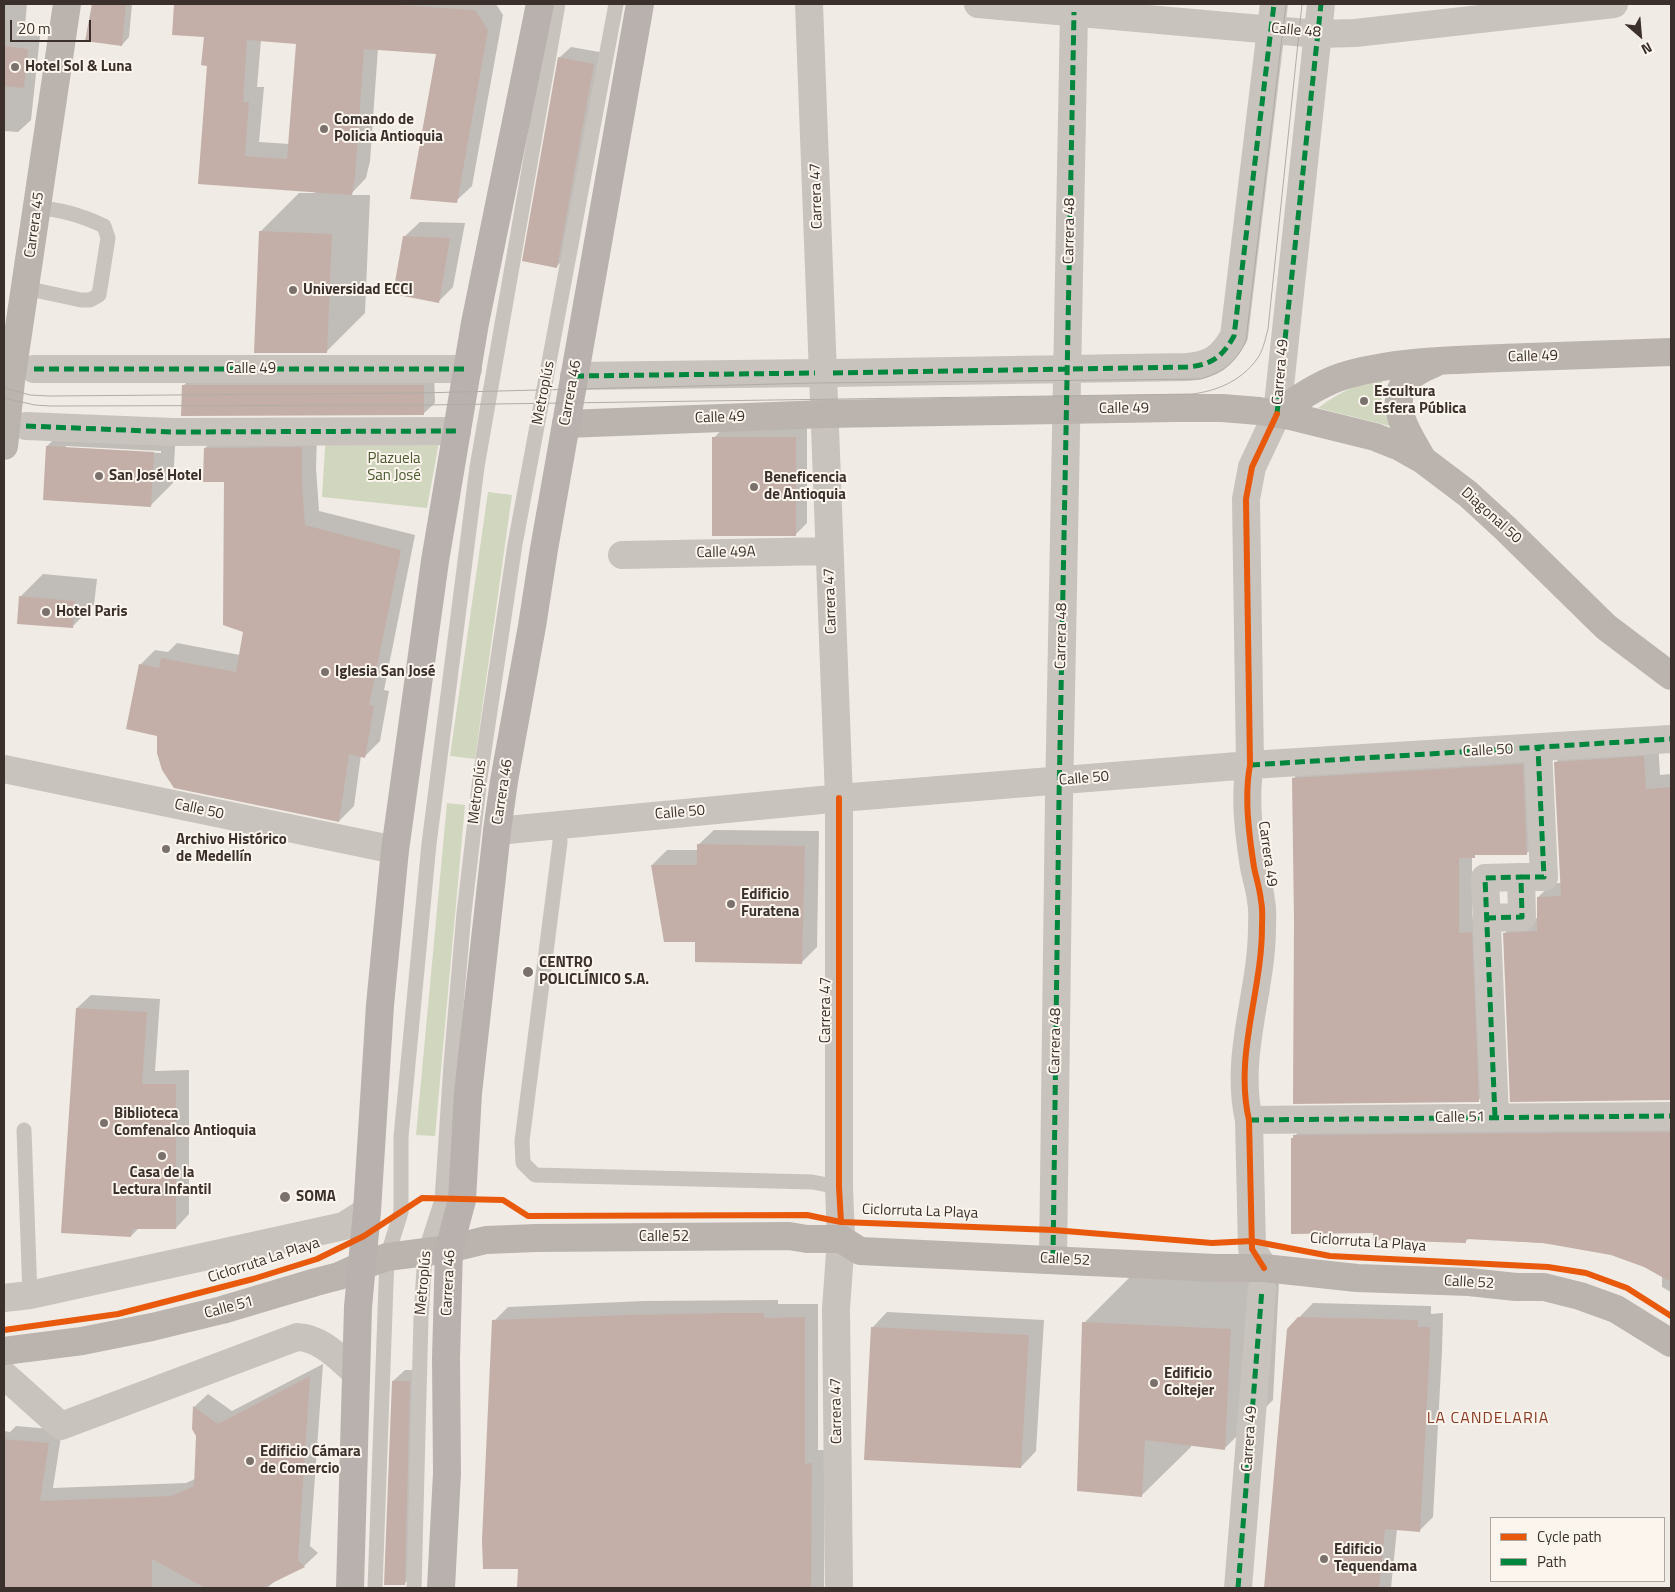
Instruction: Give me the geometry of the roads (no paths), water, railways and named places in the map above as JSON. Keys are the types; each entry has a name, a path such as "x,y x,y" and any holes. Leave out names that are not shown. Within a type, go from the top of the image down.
{"main road":[{"name":"Carrera 45","path":"4,446 11,381 68,4"},
{"path":"350,1588 355,1372 380,1005 395,850 435,561 475,323 540,4"},
{"name":"Carrera 46","path":"441,1588 447,1473 446,1359 437,1251 462,1200 468,1093 504,781 640,4"},
{"name":"Calle 49","path":"566,424 825,414 1067,410 1222,408 1277,414 1324,384 1349,374 1384,367 1438,361 1671,352"},
{"path":"1423,460 1403,423 1399,412 1399,400 1401,390 1409,378 1438,361"},
{"name":"Diagonal 50","path":"1277,414 1328,424 1375,437 1400,447 1423,460 1468,494 1606,627 1671,676"},
{"name":"Calle 52","path":"437,1251 486,1240 789,1236 807,1239 841,1239 860,1251 1215,1268 1263,1279 1357,1278 1477,1282 1516,1287 1544,1287 1580,1296 1616,1309 1671,1343"},
{"name":"Calle 51","path":"4,1351 82,1341 213,1312 339,1276 387,1257 437,1251"}],"street":[{"name":"Carrera 47","path":"809,4 839,798 839,1186 841,1239 836,1309 839,1588"},
{"name":"Calle 48","path":"978,4 1074,12 1272,16 1318,34 1362,32 1614,4"},
{"name":"Carrera 49","path":"1238,1588 1263,1279 1252,1249 1249,1120 1245,1104 1247,1033 1262,949 1262,902 1254,868 1247,783 1250,765 1246,499 1252,467 1277,414 1321,4"},
{"name":"Carrera 48","path":"1053,1260 1059,780 1074,12"},
{"path":"574,376 1203,366 1216,359 1227,348 1234,336 1272,16"},
{"name":"Calle 49","path":"34,369 468,369"},
{"path":"26,426 173,432 457,431"},
{"name":"Calle 49A","path":"622,555 830,551"},
{"name":"Calle 50","path":"497,831 839,798 1250,765 1671,739"},
{"path":"1495,1117 1485,878 1544,877 1538,748"},
{"name":"Calle 50","path":"4,769 395,850"},
{"path":"1486,918 1522,917 1521,878"},
{"name":"Calle 51","path":"1249,1120 1671,1116"},
{"path":"4,1298 30,1295 344,1226 367,1211"},
{"path":"4,1375 61,1426 297,1337 306,1337 320,1342 355,1372"}],"lane":[{"path":"376,1588 387,1257 401,1212 402,1137 429,844 477,467 558,4"},
{"name":"Metroplús","path":"414,1588 421,1318 437,1251 464,913 485,744 516,544 616,4"},
{"path":"25,288 81,300 90,300 99,294 108,238 104,226 88,218 56,209 37,208"},
{"path":"559,825 560,842 522,1141 523,1163 535,1175 812,1182 839,1186"},
{"path":"24,1130 30,1295"}],"tram line":[{"path":"4,388 30,395 49,396 420,393 815,383 1201,379 1223,369 1234,360 1246,340 1286,4"},
{"path":"4,398 35,405 51,406 424,405 1192,394 1210,390 1228,384 1251,367 1261,352 1268,329 1302,4"}],"place":[{"name":"Hotel Sol & Luna","path":"15,67"},
{"name":"Comando de Policia Antioquia","path":"324,129"},
{"name":"Universidad ECCI","path":"293,290"},
{"name":"Escultura Esfera Pública","path":"1364,401"},
{"name":"San José Hotel","path":"99,476"},
{"name":"Beneficencia de Antioquia","path":"754,487"},
{"name":"Hotel Paris","path":"46,612"},
{"name":"Iglesia San José","path":"325,672"},
{"name":"Archivo Histórico de Medellín","path":"166,849"},
{"name":"Edificio Furatena","path":"731,904"},
{"name":"CENTRO POLICLÍNICO S.A.","path":"528,972"},
{"name":"Biblioteca Comfenalco Antioquia","path":"104,1123"},
{"name":"Casa de la Lectura Infantil","path":"162,1156"},
{"name":"SOMA","path":"285,1197"},
{"name":"Edificio Coltejer","path":"1154,1383"},
{"name":"Edificio Cámara de Comercio","path":"250,1461"},
{"name":"Edificio Tequendama","path":"1324,1559"}],"district":[{"name":"LA CANDELARIA","path":"1488,1419"}],"park label":[{"name":"Plazuela San José","path":"394,468"}]}
